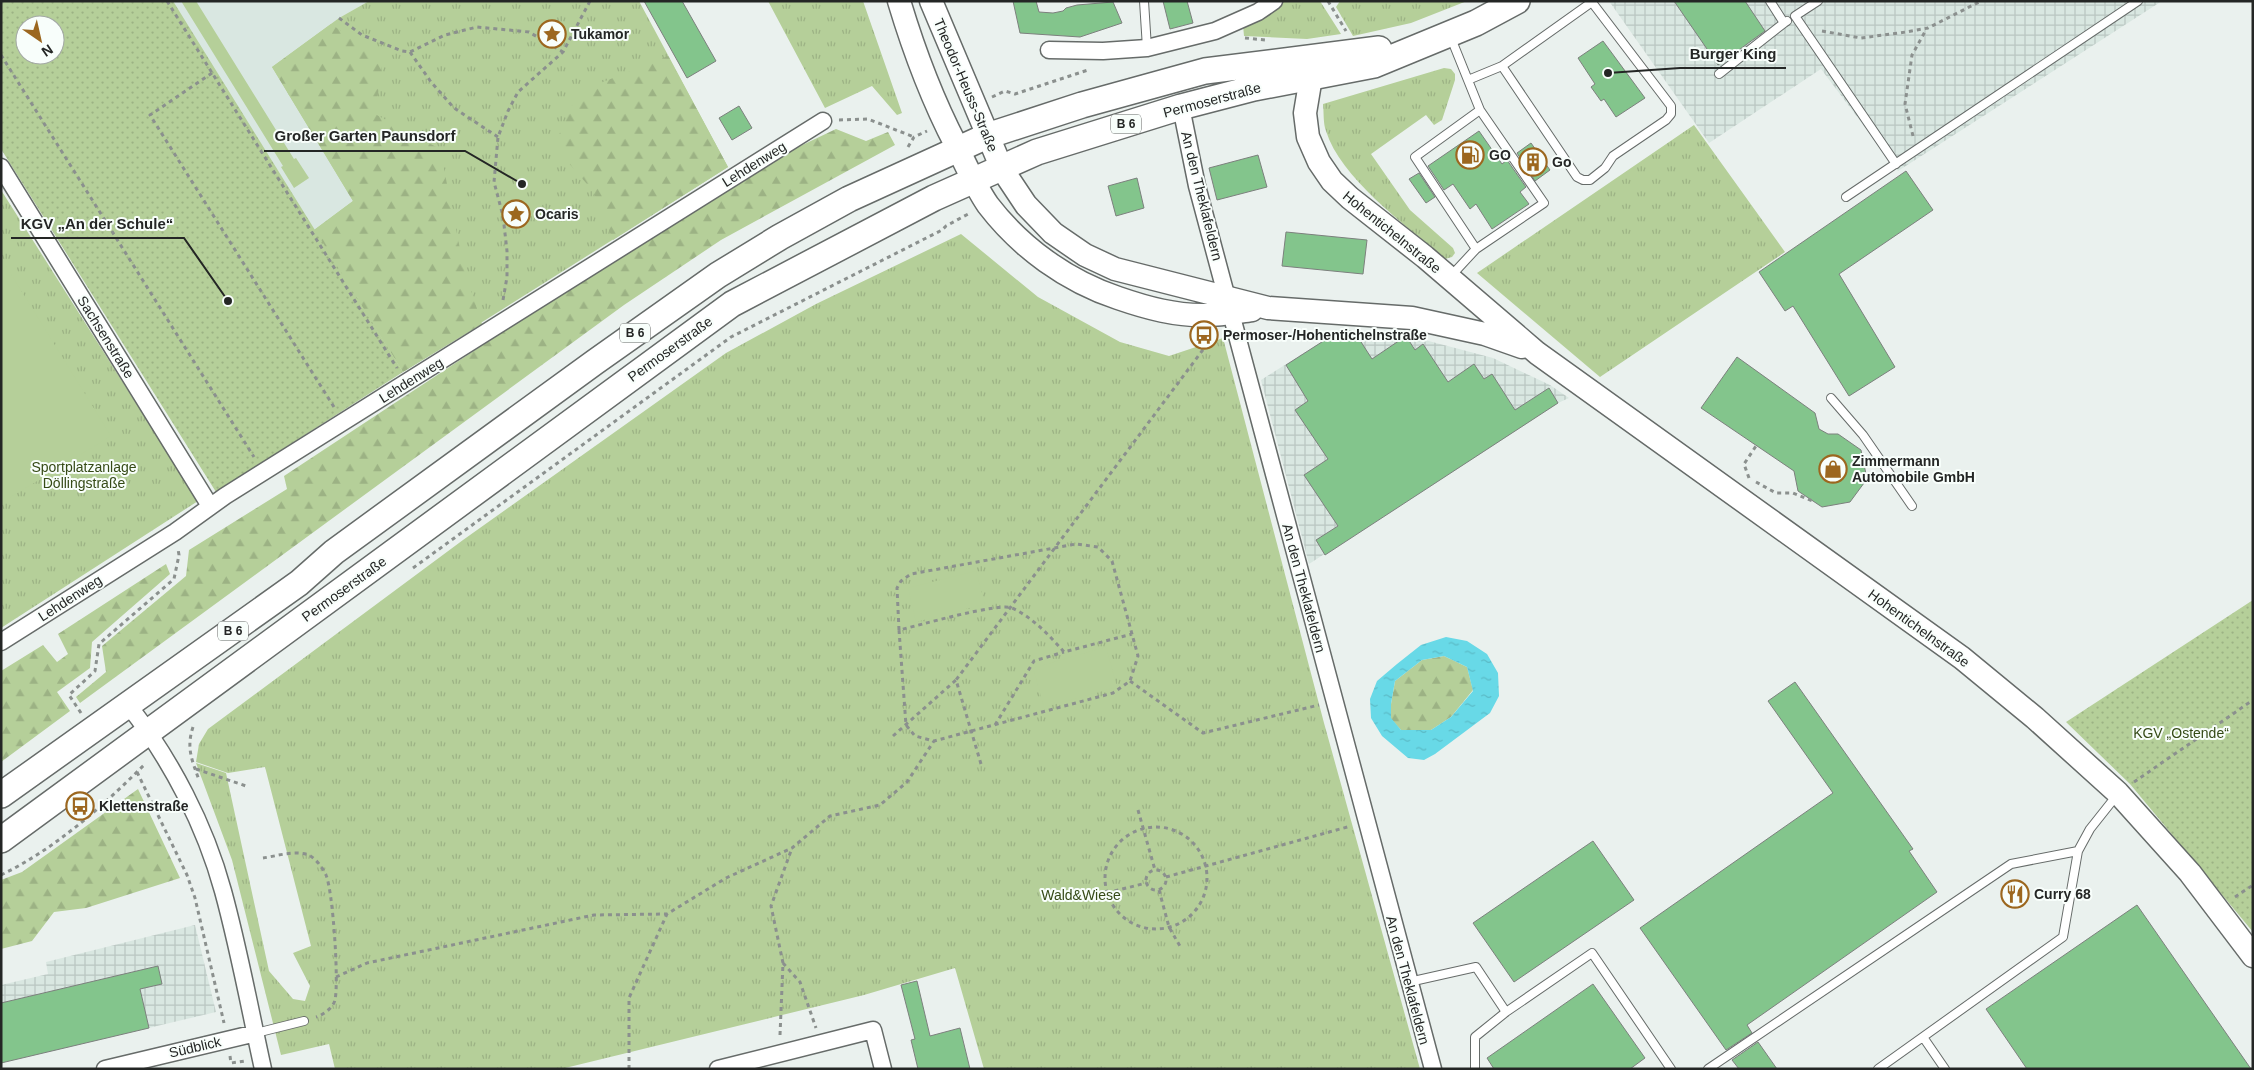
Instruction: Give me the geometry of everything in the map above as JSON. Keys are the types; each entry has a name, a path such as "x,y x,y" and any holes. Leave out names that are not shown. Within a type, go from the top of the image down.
{"main road":[{"path":"899,1 915,54 944,122 958,149"},
{"name":"Theodor-Heuss-Straße","path":"931,1 1002,169"},
{"name":"Permoserstraße","path":"1,840 154,740 732,304 934,198 974,182 1037,152 1182,107 1254,88 1374,65 1485,19 1517,1"},
{"name":"Permoserstraße","path":"1,796 92,729 129,706 299,582 334,552 718,275 780,237 849,199 987,136 1074,107 1205,71 1354,52 1441,38"},
{"name":"Hohentichelnstraße","path":"1311,77 1305,113 1308,137 1319,162 1332,181 1350,198 1537,353 1962,658 2035,718 2118,793 2190,873 2253,956"},
{"name":"Hohentichelnstraße","path":"958,149 974,182 988,204 1030,249 1062,273 1100,292 1154,310 1206,315 1230,306"},
{"name":"Hohentichelnstraße","path":"1002,169 1026,205 1053,233 1086,255 1115,269 1230,306 1412,318 1484,334 1537,353"}],"street":[{"path":"1049,50 1103,51 1147,48 1215,31 1258,12 1274,1"},
{"name":"An den Theklafeldern","path":"1182,107 1197,186 1433,1069"},
{"name":"Lehdenweg","path":"1,642 174,532 210,506 824,121"},
{"name":"Sachsenstraße","path":"1,167 210,506"},
{"path":"129,706 154,740 194,815 223,890 263,1069"},
{"path":"718,1069 873,1030 883,1069"},
{"name":"Südblick","path":"106,1069 256,1033"}],"lane":[{"path":"1144,1 1147,48"},
{"path":"1770,1 1784,23"},
{"path":"1719,74 1784,23 1818,1"},
{"path":"1846,197 2138,1"},
{"path":"1468,80 1502,66 1591,2 1671,106 1671,114 1666,120 1614,156 1605,168 1590,180 1583,180 1577,177 1502,66"},
{"path":"1795,16 1896,164"},
{"path":"1441,38 1468,80 1480,110 1544,203 1476,249 1449,279"},
{"path":"1476,249 1415,157 1480,110"},
{"path":"1831,398 1863,435 1912,506"},
{"path":"1878,1069 2063,937 2078,851 2090,829 2118,793"},
{"path":"1708,1069 2011,864 2078,851"},
{"path":"1475,1069 1475,1037 1506,1012 1592,953 1671,1069"},
{"path":"1409,982 1476,967 1506,1012"},
{"path":"256,1033 304,1021"},
{"path":"1923,1037 1945,1069"}],"path":[{"path":"168,1 400,374"},
{"path":"502,303 507,277 507,251 503,216 494,182 498,137 518,92 563,52 590,1"},
{"path":"1328,1 1351,39 1354,52"},
{"path":"1806,32 1825,31 1861,38 1928,28 1981,1"},
{"path":"339,18 362,35 402,51 410,52 445,35 477,27 529,32 563,52"},
{"path":"1917,149 1905,104 1912,54 1928,28"},
{"path":"976,106 1005,91 1015,94 1092,68 1103,51"},
{"path":"410,52 431,82 454,108 498,137"},
{"path":"1,55 259,465"},
{"path":"212,73 150,115 338,414"},
{"path":"824,121 868,119 914,137 944,122"},
{"path":"410,570 731,337 942,230 946,226"},
{"path":"893,736 956,680 1230,306"},
{"path":"1756,446 1744,464 1749,479 1776,493 1793,493 1814,502"},
{"path":"1733,495 1749,479"},
{"path":"81,713 69,695 95,671 99,644 174,579 179,555 174,532"},
{"path":"1076,544 1098,548 1112,561 1138,656 1130,681 1112,693 934,741 916,736 906,725 899,630 897,588 901,581 911,574 1076,544"},
{"path":"899,630 991,608 1010,607 1049,634 1064,652"},
{"path":"994,726 1034,661 1132,634"},
{"path":"956,680 981,764"},
{"path":"1130,681 1203,733 1334,701"},
{"path":"2118,793 2253,700"},
{"path":"187,730 194,725 189,739 189,749 202,787"},
{"path":"1,876 29,861 106,802 137,772 154,740"},
{"path":"336,976 367,963 594,915 668,914 726,878 792,848 830,816 880,805 908,782 934,741"},
{"path":"195,769 246,786"},
{"path":"137,772 187,875 195,898 228,1040 231,1064"},
{"path":"1138,810 1155,870"},
{"path":"1166,877 1367,823"},
{"path":"1159,826 1175,830 1190,838 1200,851 1207,866 1208,884 1203,900 1192,914 1178,924 1169,927 1161,929 1144,928 1128,921 1115,909 1107,893 1105,877 1108,861 1116,846 1128,835 1143,828 1159,826"},
{"path":"780,1054 783,963 771,906 792,848"},
{"path":"263,858 296,853 309,856 318,863 326,874 331,890 336,976 335,1002 324,1014 304,1021"},
{"path":"1155,870 1162,871 1166,877 1164,886 1159,890 1149,888 1146,883 1146,876 1155,870"},
{"path":"1099,895 1146,883"},
{"path":"2229,902 2253,885"},
{"path":"1159,890 1169,927 1181,948"},
{"path":"628,1069 629,998 668,914"},
{"path":"783,963 800,982 815,1021 820,1043"}],"shaded area":[{"path":"172,1 369,1 339,18 272,67 353,201 314,230"},
{"path":"1609,1 2162,1 1898,171 1821,69 1709,143"},
{"path":"1339,331 1406,335 1493,358 1550,385 1569,398 1558,403 1309,564 1261,380"},
{"path":"195,925 216,1012 1,1063 1,985 48,974 46,962"}],"green space":[{"path":"1,1 173,1 403,372 216,492 1,149"},
{"path":"181,1 196,1 294,159 296,158 309,178 294,188 281,167 283,166"},
{"path":"369,1 639,1 728,167 403,372 314,230 353,201 272,67 339,18"},
{"path":"768,1 863,1 902,113 897,115 872,86 825,108"},
{"path":"1283,1 1320,1 1341,34 1307,39 1244,36 1243,25"},
{"path":"1340,1 1467,1 1411,23 1353,36 1336,7"},
{"path":"331,24 383,59 375,114 440,149 464,269 482,324 403,372 314,230 353,201 272,67"},
{"path":"668,56 728,167 613,240 593,191 554,146 578,92"},
{"path":"1444,68 1451,69 1455,74 1455,80 1442,120 1434,125 1426,115 1371,154 1410,210 1453,248 1455,253 1452,257 1445,259 1377,201 1346,167 1334,149 1326,131 1323,104"},
{"path":"1694,125 1785,252 1600,377 1477,273"},
{"path":"836,129 866,141 888,132 895,145 721,240 624,305 80,703 76,697 106,672 102,646 186,576 189,550 287,489 284,476 504,331 794,149"},
{"name":"Sportplatzanlage Döllingstraße","path":"1,190 198,501 1,628"},
{"name":"Wald&Wiese","path":"961,234 1038,297 1120,342 1169,356 1223,338 1324,723 1420,1069 984,1069 955,968 864,995 561,1069 335,1069 329,1044 281,1055 232,860 196,763 226,773 269,971 293,999 305,1001 310,986 293,953 311,946 265,767 228,773 196,762 199,744 208,729 463,540 726,353 816,304"},
{"path":"1,258 111,436 1,503"},
{"path":"166,564 170,574 92,642 90,668 57,692 70,711 1,762 1,671 43,645 57,662 68,654 58,634"},
{"path":"976,571 985,604 916,622 908,588"},
{"name":"KGV „Ostende“","path":"2253,600 2253,932 2130,784 2066,722"},
{"path":"1106,647 1117,687 1044,707 1033,668"},
{"path":"1444,656 1467,667 1473,690 1451,717 1431,730 1401,730 1391,719 1391,704 1395,681 1422,660"},
{"path":"138,789 180,878 86,908 54,912 32,941 1,949 1,880 22,872"}],"water":[{"path":"1446,637 1467,641 1487,654 1498,673 1499,696 1490,713 1424,760 1408,758 1382,736 1371,718 1370,699 1377,681 1421,645","holes":["1444,656 1467,667 1473,691 1451,717 1431,730 1401,730 1391,718 1391,704 1395,681 1422,660"]}],"building":[{"path":"644,1 682,1 716,61 687,78"},
{"path":"1013,1 1036,1 1039,12 1053,13 1077,5 1113,2 1122,23 1080,37 1020,33"},
{"path":"1163,1 1187,1 1193,23 1170,29"},
{"path":"1674,1 1745,1 1765,31 1718,65"},
{"path":"1603,41 1645,98 1616,117 1604,99 1601,101 1591,87 1595,84 1578,58"},
{"path":"739,106 752,128 732,140 719,118"},
{"name":"GO","path":"1479,131 1502,164 1507,160 1526,187 1520,192 1529,204 1492,229 1476,204 1470,209 1453,184 1444,190 1428,166"},
{"name":"Go","path":"1531,143 1550,170 1535,181 1517,153"},
{"path":"1258,155 1267,187 1217,200 1209,168"},
{"path":"1906,171 1933,210 1839,274 1895,367 1849,396 1793,306 1785,311 1759,272"},
{"path":"1419,173 1435,197 1426,203 1409,179"},
{"path":"1137,178 1144,208 1116,216 1108,186"},
{"path":"1286,232 1367,240 1363,274 1282,266"},
{"path":"1339,331 1354,331 1372,359 1406,336 1415,350 1423,344 1448,382 1474,364 1484,379 1492,374 1515,410 1549,388 1558,403 1325,555 1316,540 1338,526 1304,475 1328,459 1295,410 1308,401 1286,365"},
{"path":"1737,357 1815,413 1819,429 1828,434 1838,434 1861,450 1867,479 1850,502 1822,507 1798,491 1794,471 1701,408"},
{"path":"1795,682 1913,849 1909,851 1937,892 1747,1025 1752,1033 1726,1050 1640,928 1833,793 1768,701"},
{"path":"1593,841 1634,900 1514,982 1473,923"},
{"path":"2137,905 2251,1069 2027,1069 1986,1009"},
{"path":"158,966 162,984 140,989 149,1028 1,1063 1,1003"},
{"path":"917,981 930,1036 960,1028 970,1069 918,1069 911,1040 915,1039 901,985"},
{"path":"1593,984 1645,1058 1630,1069 1494,1069 1487,1058"},
{"path":"1758,1042 1777,1069 1739,1069 1732,1060"}],"place":[{"name":"Tukamor","path":"552,34"},
{"name":"Burger King","path":"1608,73"},
{"name":"GO","path":"1470,155"},
{"name":"Go","path":"1533,162"},
{"name":"Großer Garten Paunsdorf","path":"522,184"},
{"name":"Ocaris","path":"516,214"},
{"name":"KGV „An der Schule“","path":"228,301"},
{"name":"Permoser-/Hohentichelnstraße","path":"1204,335"},
{"name":"Zimmermann Automobile GmbH","path":"1833,469"},
{"name":"Klettenstraße","path":"80,806"},
{"name":"Curry 68","path":"2015,894"}]}
